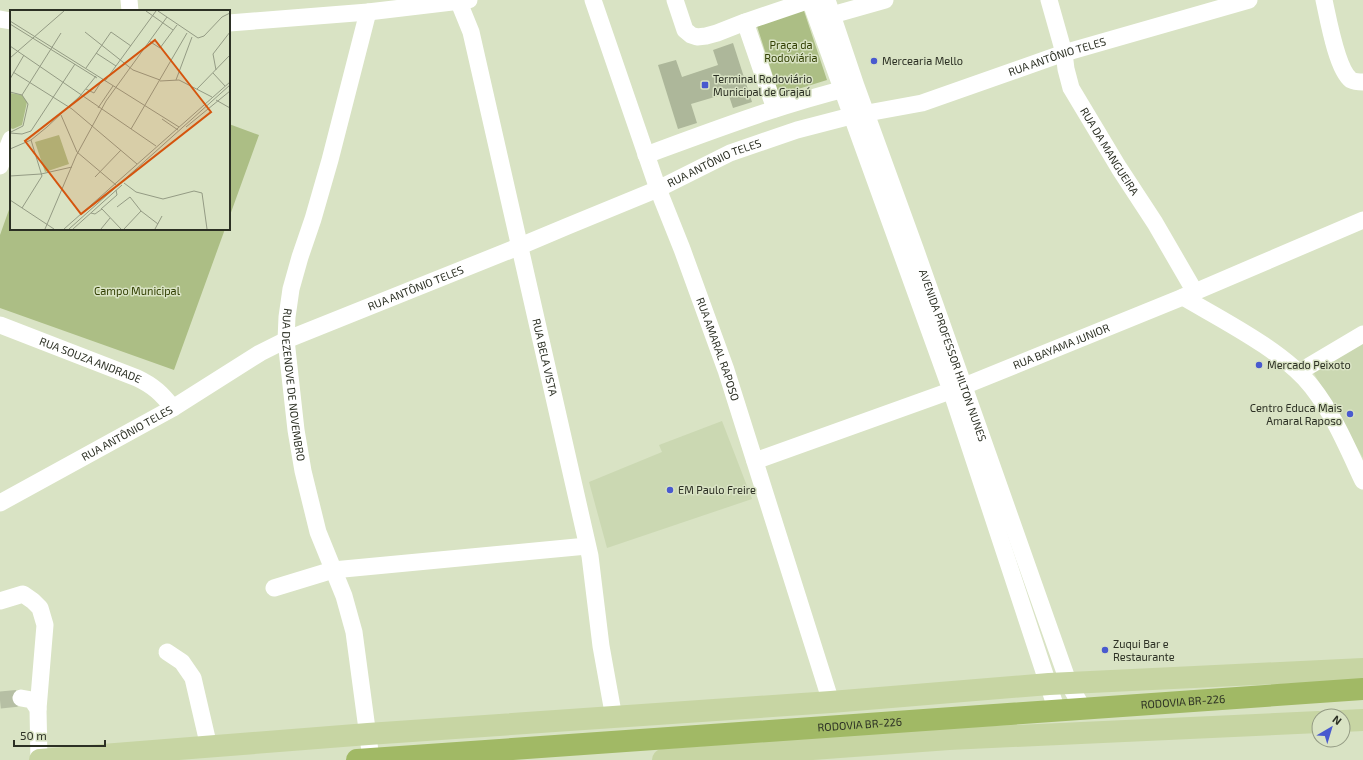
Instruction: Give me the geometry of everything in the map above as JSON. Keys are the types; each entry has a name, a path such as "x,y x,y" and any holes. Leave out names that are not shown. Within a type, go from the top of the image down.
{"highway":[{"name":"RODOVIA BR-226","path":"364,760 1363,689"}],"main road":[{"path":"39,760 368,734 614,718 1059,684 1363,669"},
{"path":"1351,721 1363,720"},
{"path":"663,760 949,739 1311,722"}],"street":[{"path":"129,0 130,10"},
{"path":"230,23 368,12 462,0"},
{"name":"RUA BELA VISTA","path":"462,0 518,248 542,342 587,546 601,646 614,718"},
{"name":"RUA AMARAL RAPOSO","path":"593,0 658,190 682,249 726,370 831,702"},
{"path":"675,0 685,30 697,37 717,33 744,22 810,0"},
{"name":"AVENIDA PROFESSOR HILTON NUNES","path":"810,0 849,88 958,388 1059,684 1057,711"},
{"path":"830,8 885,0"},
{"name":"RUA DA MANGUEIRA","path":"1049,0 1064,53 1071,88 1119,168 1155,223 1189,294 1299,372 1312,387 1333,418 1363,481"},
{"name":"RUA ANTÔNIO TELES","path":"0,503 173,408 260,353 286,340 518,248 658,190 730,153 797,130 859,115 922,103 1064,53 1249,0"},
{"path":"1324,0 1343,70 1351,80 1363,82"},
{"name":"AVENIDA PROFESSOR HILTON NUNES","path":"830,8 849,88"},
{"name":"RUA DEZENOVE DE NOVEMBRO","path":"364,760 368,734 354,632 349,609 318,532 303,471 296,430 286,340 287,317 291,289 328,168 368,12"},
{"path":"0,19 10,21"},
{"path":"744,22 775,109"},
{"path":"646,155 775,109 849,88"},
{"path":"722,127 730,153"},
{"path":"0,166 10,141"},
{"name":"RUA BAYAMA JUNIOR","path":"755,461 958,388 1189,294 1363,220"},
{"name":"RUA SOUZA ANDRADE","path":"0,325 137,378 156,389 173,408"},
{"path":"1299,372 1363,334"},
{"path":"274,588 333,570 587,546"},
{"path":"0,601 23,594 33,600 40,608 45,625 38,709 39,760"},
{"path":"167,652 182,662 192,678 209,747"},
{"name":"AVENIDA PROFESSOR HILTON NUNES","path":"1059,684 1083,709"},
{"path":"21,698 32,700 38,709"}],"shaded area":[{"name":"Centro Educa Mais Amaral Raposo","path":"1363,340 1363,458 1312,370"},
{"name":"EM Paulo Freire","path":"722,421 752,499 607,548 589,482 662,452 659,445"}],"green space":[{"name":"Praça da Rodoviária","path":"803,8 827,80 779,95 756,23"},
{"path":"230,124 259,135 230,215"},
{"name":"Campo Municipal","path":"10,207 10,230 225,230 174,370 0,308 0,235"}],"building":[{"name":"Terminal Rodoviário Municipal de Grajaú","path":"733,43 752,102 733,108 728,93 691,104 697,123 678,129 658,65 676,60 682,77 718,65 713,50"}],"tunnel":[{"path":"0,700 21,698"}],"place":[{"name":"Mercearia Mello","path":"874,61"},
{"name":"Terminal Rodoviário Municipal de Grajaú","path":"705,85"},
{"name":"Mercado Peixoto","path":"1259,365"},
{"name":"Centro Educa Mais Amaral Raposo","path":"1350,414"},
{"name":"EM Paulo Freire","path":"670,490"},
{"name":"Zuqui Bar e Restaurante","path":"1105,650"}]}
